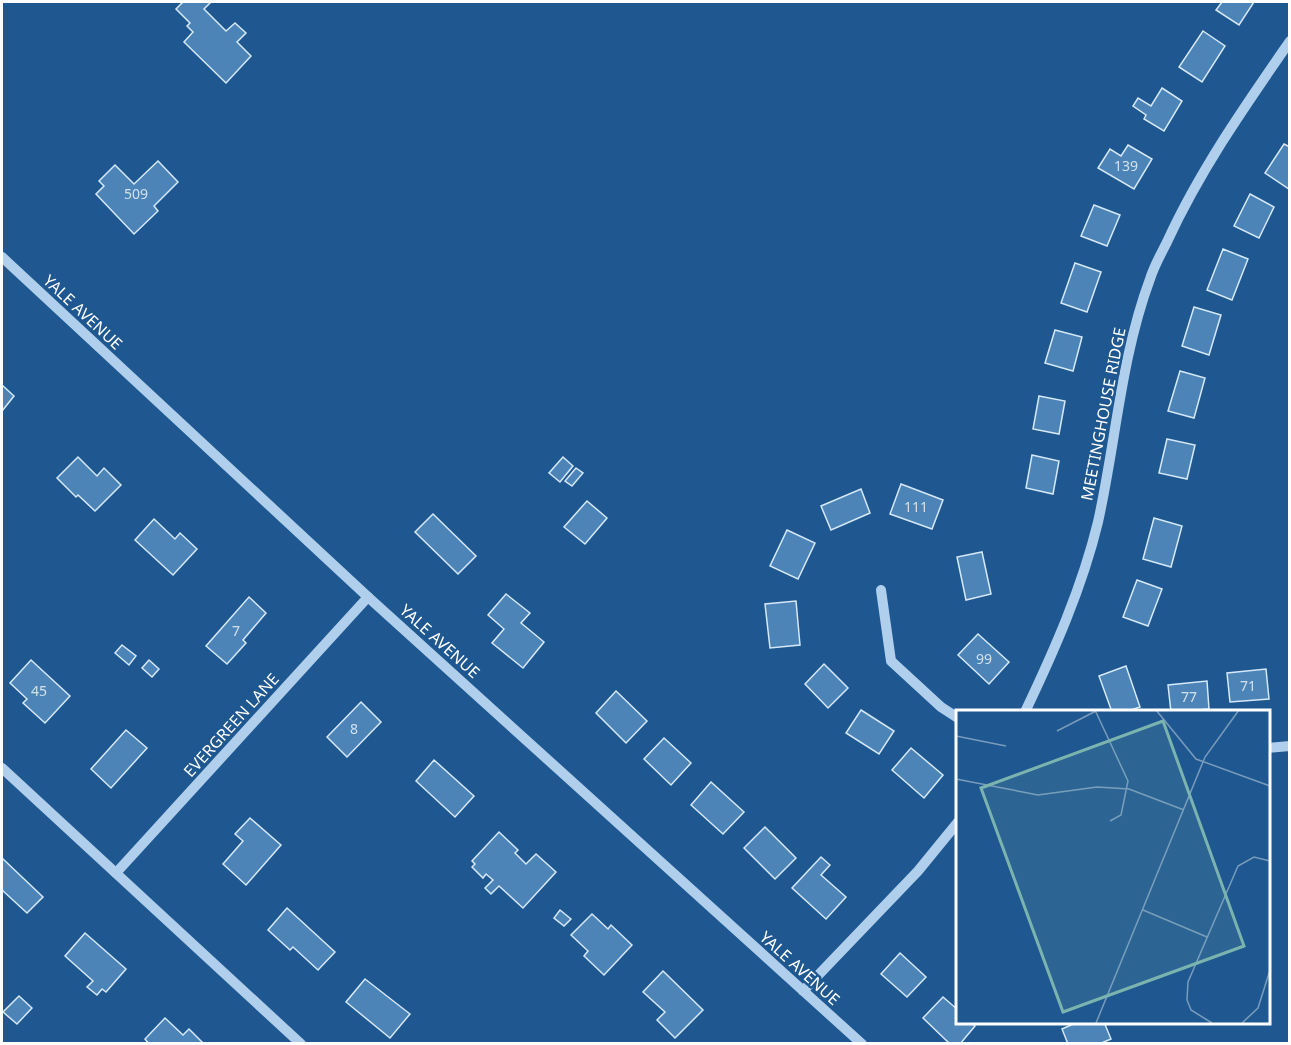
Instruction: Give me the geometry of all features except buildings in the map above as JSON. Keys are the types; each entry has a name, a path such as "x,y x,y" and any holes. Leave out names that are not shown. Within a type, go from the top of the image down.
{"street":[{"name":"MEETINGHOUSE RIDGE","path":"1026,710 1046,667 1082,576 1098,522 1129,350 1150,278 1180,213 1209,162 1290,41"},
{"name":"YALE AVENUE","path":"2,257 368,597 862,1044"},
{"path":"881,590 891,661 941,707 956,717"},
{"name":"EVERGREEN LANE","path":"116,873 368,597"},
{"path":"1270,748 1290,746"},
{"path":"2,768 301,1044"},
{"path":"803,992 918,871 956,824"}]}
